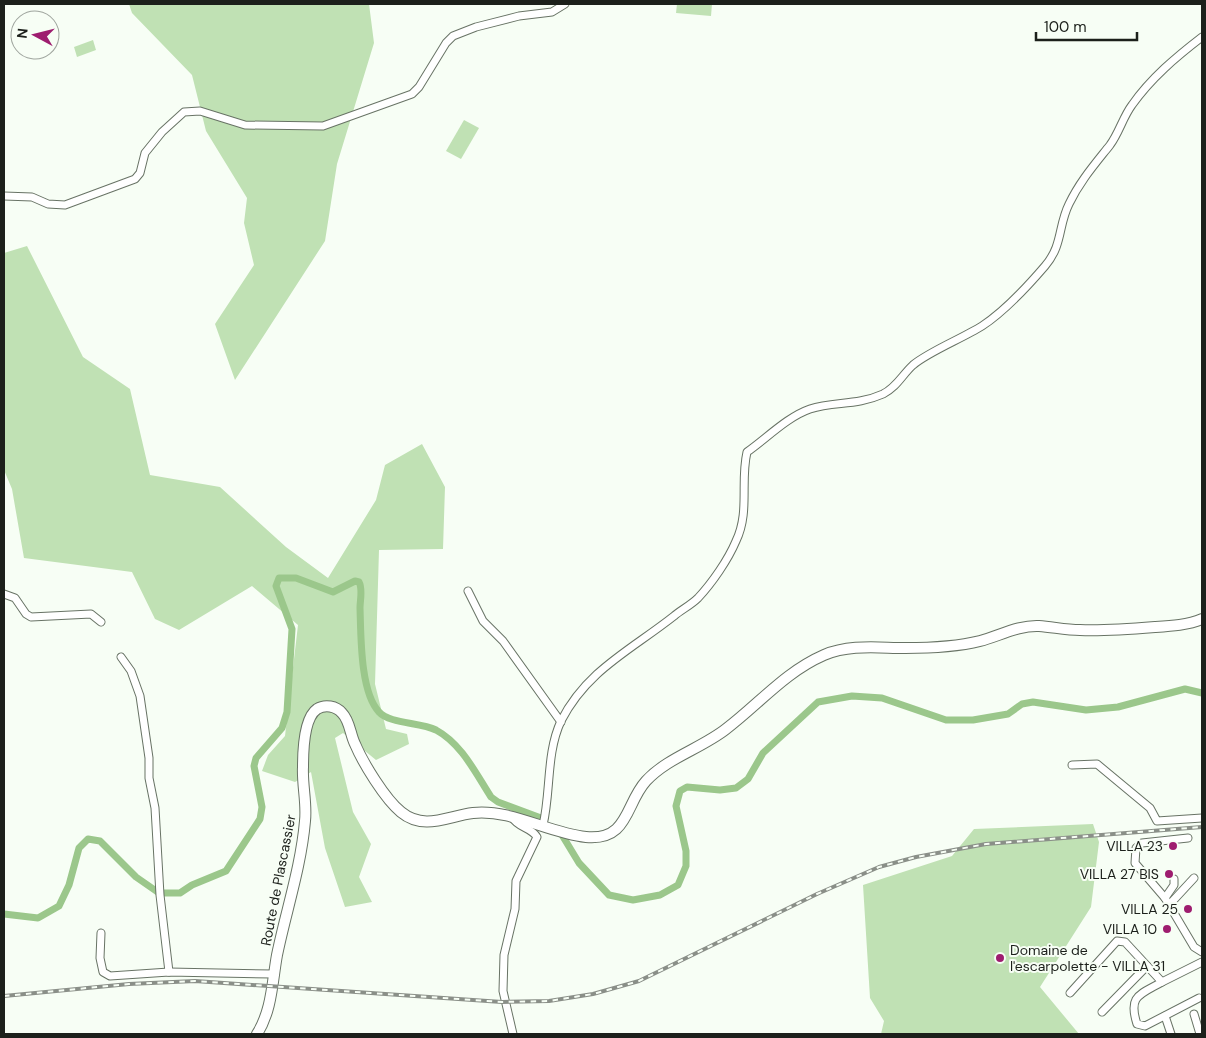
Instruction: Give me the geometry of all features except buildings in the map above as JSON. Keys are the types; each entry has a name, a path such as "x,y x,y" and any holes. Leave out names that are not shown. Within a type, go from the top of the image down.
{"street":[{"path":"4,196 32,197 48,204 64,204 135,179 140,173 145,153 162,132 184,112 200,111 245,125 323,126 352,117 412,94 420,87 446,43 453,36 476,27 519,16 552,12 565,4"},
{"path":"542,826 548,800 550,767 561,722 579,692 596,673 697,598 736,543 743,524 746,501 744,465 747,452 796,416 809,410 865,401 884,393 894,387 913,365 984,324 1012,300 1046,265 1059,245 1065,213 1070,202 1088,171 1115,137 1130,107 1158,75 1202,37"},
{"path":"468,591 483,620 503,641 561,722"},
{"path":"4,594 15,598 26,614 31,617 92,614 102,622"},
{"name":"Route de Plascassier","path":"257,1034 267,1014 305,823 302,781 305,735 311,717 317,709 328,706 336,707 344,715 355,745 388,798 401,812 416,821 428,822 473,813 512,817 588,837 613,833 624,821 644,783 656,772 727,728 803,664 832,651 869,647 940,647 977,641 1036,626 1076,630 1105,630 1178,624 1202,619"},
{"path":"121,656 131,671 140,696 149,758 149,778 156,808 160,895 169,972"},
{"path":"1072,765 1097,764 1150,808 1157,821 1202,818"},
{"path":"512,817 516,823 534,832 537,837 516,881 515,909 504,955 503,991 513,1034"},
{"path":"1188,838 1142,843 1136,848 1134,863 1167,902 1194,947 1202,952"},
{"path":"1167,902 1194,878"},
{"path":"1167,902 1174,886 1174,879"},
{"path":"101,933 100,958 103,972 110,976 169,972 274,974"},
{"path":"1070,992 1117,941 1125,942 1162,982"},
{"path":"1199,998 1145,1026 1136,1024 1132,1002 1138,995 1202,963"},
{"path":"1102,1012 1147,966"},
{"path":"1194,1014 1200,1034"},
{"path":"1165,1016 1171,1034"}],"green space":[{"path":"129,4 369,4 374,43 337,164 325,241 235,380 215,324 254,265 244,223 247,198 206,131 192,75 132,13"},
{"path":"677,4 712,4 711,16 676,13"},
{"path":"93,40 96,50 77,57 74,47"},
{"path":"464,120 479,128 461,159 446,151"},
{"path":"27,246 83,357 130,389 150,475 220,487 286,547 328,578 376,500 385,465 422,444 445,487 443,549 379,550 375,684 386,729 407,734 409,744 376,760 343,733 335,738 353,812 371,844 359,877 372,902 345,907 325,848 311,772 295,782 262,771 268,755 285,736 298,625 252,586 179,630 155,619 132,572 24,558 12,489 4,470 4,253"},
{"path":"1093,824 1099,842 1091,907 1040,987 1079,1034 881,1034 884,1021 870,998 863,885 952,856 974,829"}],"waterway":[{"path":"162,893 180,893 192,885 226,871 260,819 262,807 254,766 256,758 282,728 287,712 292,629 276,586 279,578 296,578 333,592 355,581 359,582 361,591 361,647 365,677 368,691 379,712 390,719 436,730 461,751 491,797 498,802 541,818"},
{"path":"562,835 579,863 609,895 633,900 660,895 678,885 686,866 686,851 676,806 680,791 687,787 720,790 736,788 748,779 763,753 818,702 852,696 882,698 946,720 973,720 1008,714 1022,704 1033,702 1086,710 1118,707 1185,689 1202,693"},
{"path":"4,914 38,918 59,906 69,885 79,848 88,839 100,841 136,877 159,893"}],"railway":[{"path":"4,996 129,984 195,981 502,1002 549,1001 593,994 639,981 817,894 879,867 916,857 986,844 1202,827"}],"place":[{"name":"VILLA 23","path":"1173,846"},
{"name":"VILLA 27 BIS","path":"1169,874"},
{"name":"VILLA 25","path":"1188,909"},
{"name":"VILLA 10","path":"1167,929"},
{"name":"Domaine de l'escarpolette - VILLA 31","path":"1000,958"}]}
